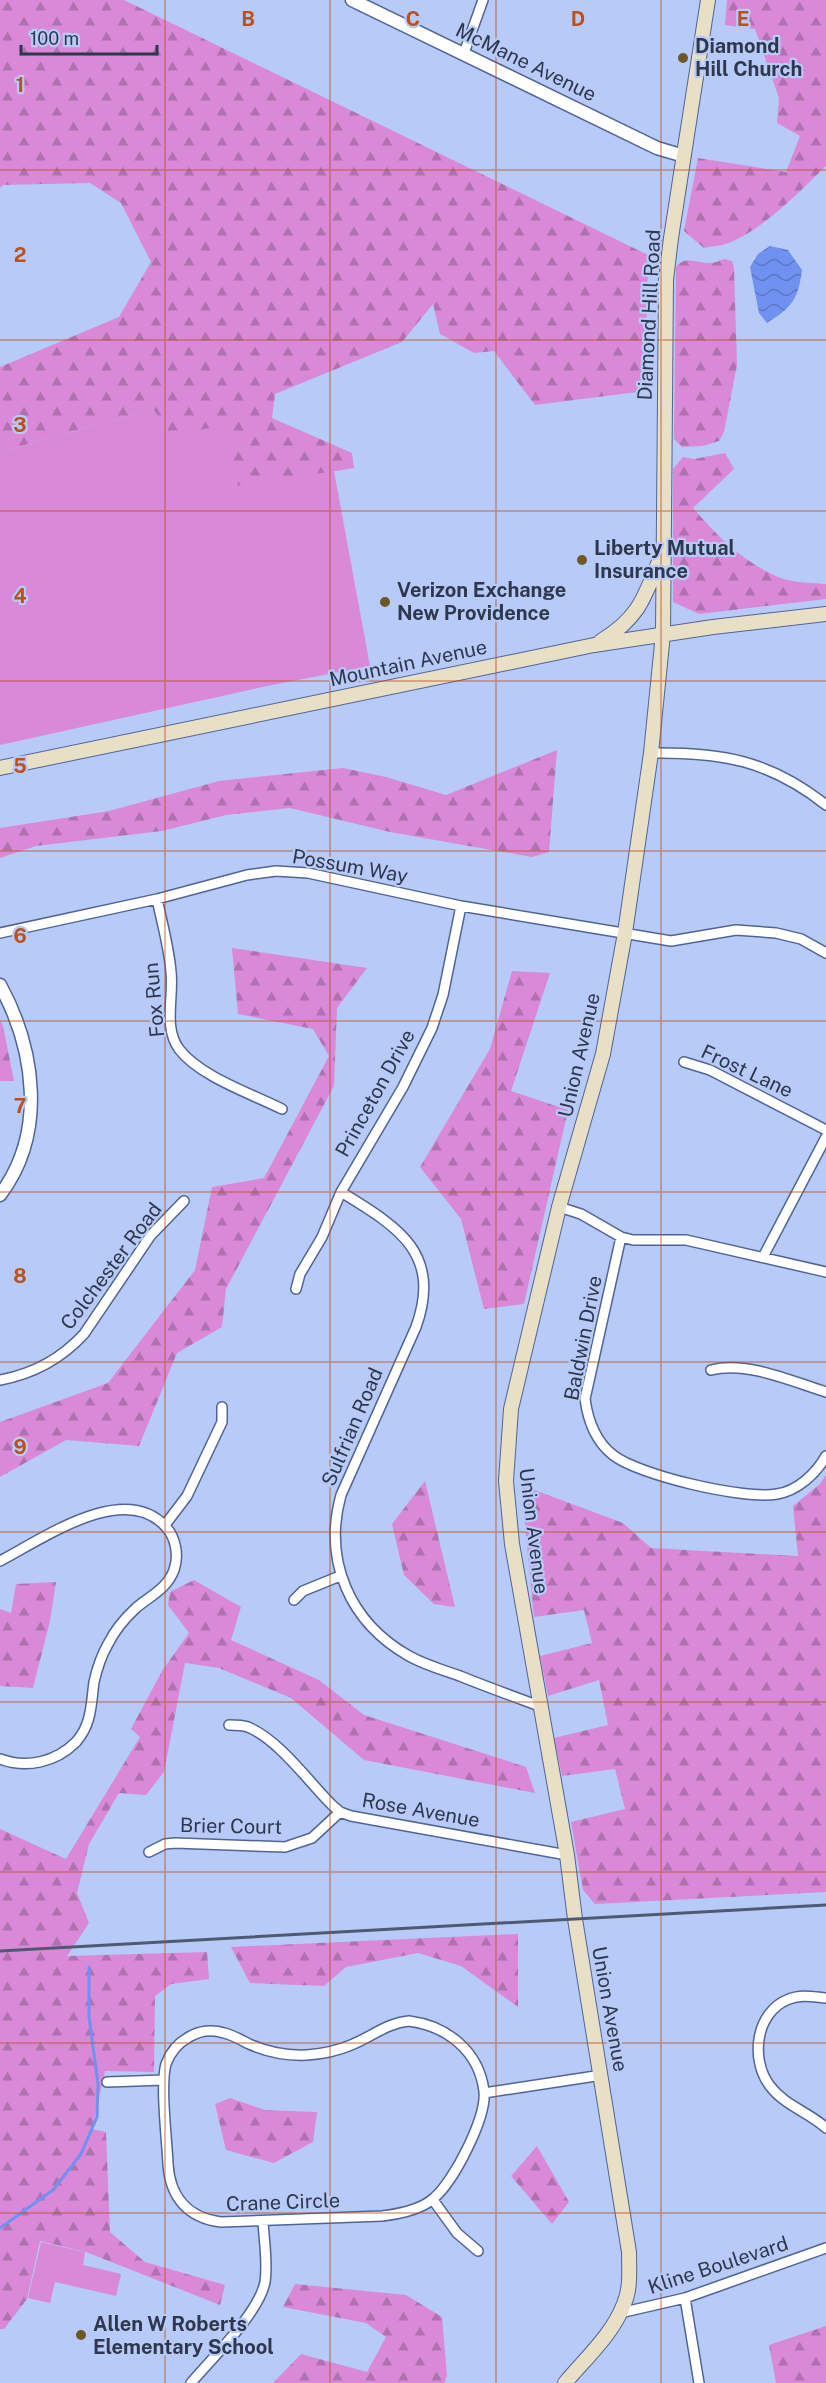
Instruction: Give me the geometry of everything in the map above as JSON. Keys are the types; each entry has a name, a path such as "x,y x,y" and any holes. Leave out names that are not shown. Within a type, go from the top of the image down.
{"main road":[{"name":"Diamond Hill Road","path":"663,634 666,287 671,238 708,0"},
{"path":"594,645 617,631 637,611 643,602 663,552"},
{"name":"Mountain Avenue","path":"0,768 594,645 826,614"},
{"name":"Union Avenue","path":"565,2383 599,2343 620,2313 628,2292 629,2253 602,2074 575,1919 567,1855 512,1544 506,1456 515,1383 559,1207 603,1054 626,933 651,753 663,634"}],"street":[{"name":"McMane Avenue","path":"352,0 657,148 684,156"},
{"path":"464,53 483,0"},
{"path":"651,753 704,753 749,762 792,781 826,805"},
{"name":"Possum Way","path":"0,933 157,899 247,875 276,871 308,873 460,906 671,940 755,930 801,939 826,953"},
{"name":"Fox Run","path":"157,899 172,976 173,1040 189,1059 207,1072 282,1109"},
{"name":"Princeton Drive","path":"296,1289 300,1274 322,1237 340,1192 403,1088 432,1028 442,995 460,906"},
{"path":"0,985 19,1023 29,1063 31,1083 29,1118 22,1154 15,1171 0,1195"},
{"name":"Frost Lane","path":"684,1062 710,1070 826,1130"},
{"path":"764,1257 826,1137"},
{"name":"Sulfrian Road","path":"340,1192 388,1221 403,1235 421,1267 424,1282 424,1298 416,1327 341,1495 335,1520 334,1539 340,1576 349,1595 366,1620 399,1649 425,1663 542,1707"},
{"name":"Colchester Road","path":"0,1380 38,1369 74,1345 84,1334 151,1235 184,1200"},
{"path":"559,1207 589,1217 621,1237 653,1241 686,1240 826,1272"},
{"name":"Baldwin Drive","path":"621,1237 585,1399 592,1429 612,1454 639,1469 732,1493 764,1496 779,1494 804,1481 814,1473 826,1456"},
{"path":"711,1370 727,1366 771,1375 826,1392"},
{"path":"165,1525 188,1496 222,1422 222,1407"},
{"path":"0,1561 86,1516 118,1509 150,1516 165,1525 175,1545 175,1568 166,1585 133,1610 109,1642 95,1680 92,1711 80,1737 64,1752 45,1761 23,1764 0,1759"},
{"path":"294,1600 303,1592 340,1576"},
{"name":"Rose Avenue","path":"229,1725 245,1726 261,1734 340,1812 351,1816 567,1855"},
{"name":"Brier Court","path":"148,1852 165,1844 175,1843 285,1846 312,1838 340,1812"},
{"path":"826,1998 798,1996 780,2004 766,2018 758,2055 763,2074 779,2096 826,2128"},
{"name":"Crane Circle","path":"410,2021 434,2026 457,2039 470,2055 484,2093 471,2141 457,2171 433,2200 407,2211 382,2216 263,2222 210,2221 194,2214 178,2199 169,2176 164,2080 166,2064 176,2046 202,2032 222,2032 276,2053 308,2055 351,2046 397,2022 410,2021"},
{"path":"484,2093 602,2074"},
{"path":"107,2082 164,2080"},
{"path":"433,2200 457,2233 478,2251"},
{"path":"191,2383 258,2300 265,2284 266,2271 263,2222"},
{"name":"Kline Boulevard","path":"620,2313 686,2298 826,2248"},
{"path":"686,2298 699,2383"}],"green space":[{"path":"0,0 124,0 648,255 645,391 535,405 494,351 474,353 440,334 433,304 402,342 275,394 272,418 352,453 354,468 238,487 171,437 153,409 0,452 0,367 119,317 151,262 121,203 90,183 3,185 0,188"},
{"path":"727,0 826,0 826,166 782,208 757,228 728,243 704,248 684,231 698,158 786,172 800,136 777,123 779,98 755,29 725,25"},
{"path":"724,259 732,261 734,267 737,365 724,432 719,441 703,446 682,447 674,439 676,267 687,260 709,263"},
{"path":"153,409 171,437 226,424 238,486 334,471 370,666 267,686 0,745 0,452"},
{"path":"725,453 734,469 693,508 734,550 757,566 784,579 826,584 826,599 699,614 673,602 673,469 683,457 694,459"},
{"path":"557,750 549,852 532,857 390,832 290,808 226,815 162,831 36,846 0,858 0,828 109,811 219,781 343,768 386,777 446,795"},
{"path":"232,948 367,968 337,1008 334,1086 226,1289 222,1327 177,1353 139,1446 66,1440 0,1477 0,1422 108,1383 195,1270 212,1187 264,1178 329,1056 313,1029 238,1014"},
{"path":"512,971 550,973 511,1091 568,1110 524,1304 484,1309 461,1219 420,1167 490,1049"},
{"path":"0,1020 3,1026 14,1081 0,1081"},
{"path":"826,1475 826,1892 595,1904 583,1890 571,1822 625,1809 615,1769 562,1776 554,1738 608,1725 599,1680 548,1696 540,1656 592,1643 584,1610 534,1617 521,1485 623,1523 651,1548 798,1556 793,1506 820,1484"},
{"path":"425,1481 455,1607 434,1604 404,1575 392,1524"},
{"path":"194,1580 241,1607 231,1640 319,1680 364,1715 526,1767 535,1793 364,1760 291,1698 219,1668 185,1663 164,1772 146,1795 119,1793 89,1844 77,1893 89,1923 67,1956 207,1952 209,1979 171,1984 155,1996 154,2072 105,2071 92,2129 106,2132 110,2232 145,2262 225,2285 220,2305 86,2252 40,2241 27,2299 4,2329 0,2329 0,1829 66,1859 140,1737 131,1729 162,1671 189,1633 168,1605 170,1592"},
{"path":"56,1582 50,1621 33,1688 0,1686 0,1609 11,1613 16,1584"},
{"path":"518,1934 518,2007 461,1966 418,1953 346,1967 324,1986 250,1983 231,1947"},
{"path":"230,2098 265,2110 317,2112 313,2142 274,2163 226,2150 215,2104"},
{"path":"537,2146 569,2202 552,2224 511,2176"},
{"path":"41,2242 85,2252 83,2265 121,2274 116,2296 55,2282 50,2303 28,2298"},
{"path":"295,2284 406,2295 442,2317 447,2376 444,2383 273,2383 301,2354 367,2372 386,2337 366,2323 283,2307"},
{"path":"826,2326 826,2383 776,2383 769,2345"}],"water":[{"path":"770,246 788,250 802,270 796,296 788,307 767,323 759,313 750,267 758,254"}],"waterway":[{"path":"0,2228 53,2190 81,2154 97,2117 98,2084 89,2017 89,1967"}],"railway":[{"path":"0,1951 826,1905"}],"place":[{"name":"Diamond Hill Church","path":"683,58"},
{"name":"Liberty Mutual Insurance","path":"582,560"},
{"name":"Verizon Exchange New Providence","path":"385,602"},
{"name":"Allen W Roberts Elementary School","path":"81,2335"}]}
